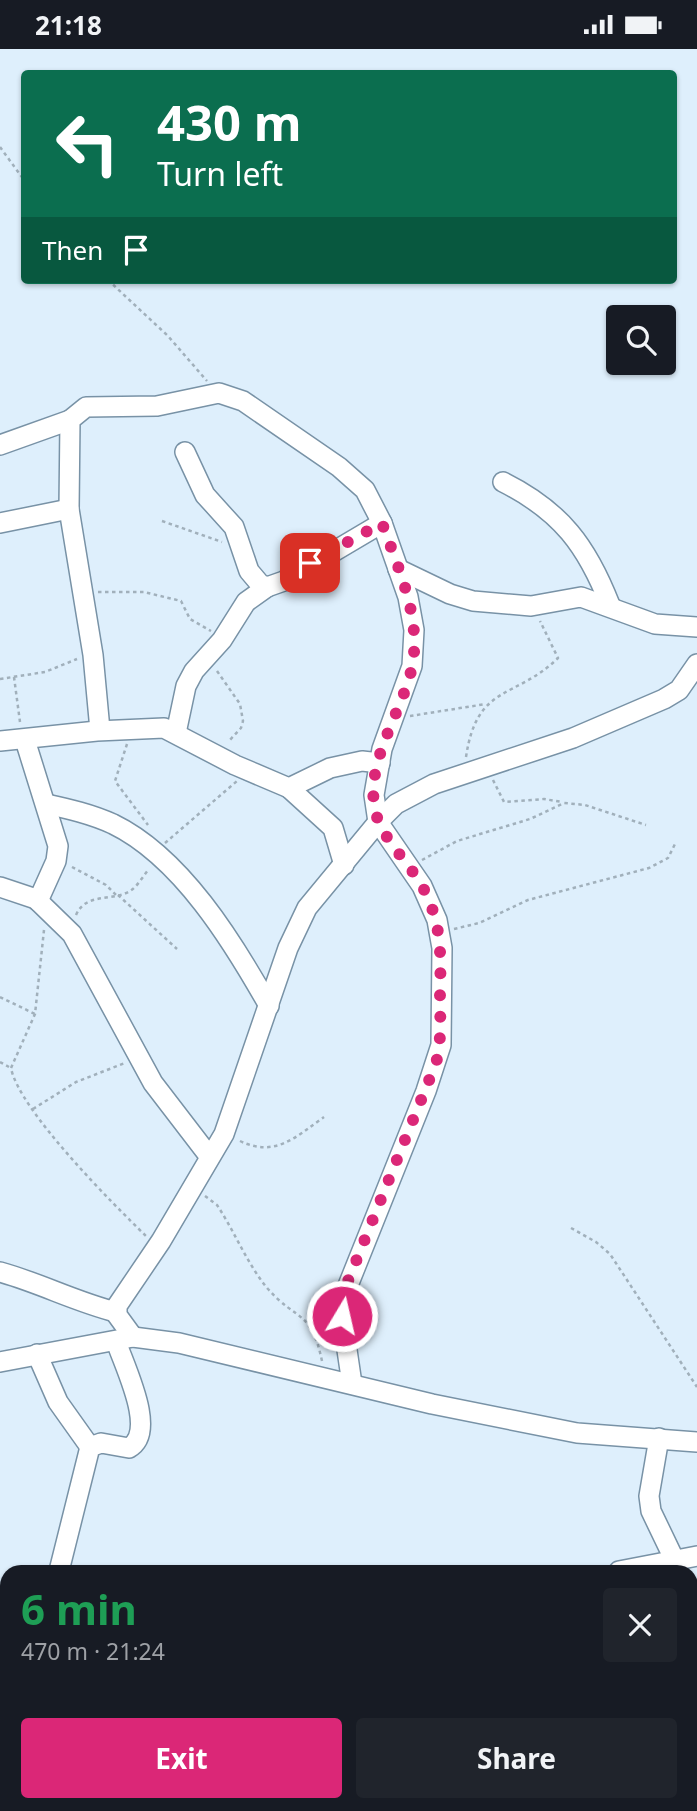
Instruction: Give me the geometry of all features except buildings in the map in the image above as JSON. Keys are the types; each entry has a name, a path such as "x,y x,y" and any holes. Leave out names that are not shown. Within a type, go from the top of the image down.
{"street":[{"path":"100,730 93,655 69,509 71,421 76,413 86,407 157,406 219,393 243,401 339,467 365,490 382,523 398,569 414,630 412,666 380,762 374,795 378,821 410,866 437,920 442,948 441,1045 343,1298 352,1384"},
{"path":"0,445 71,421"},
{"path":"185,451 205,495 234,527 254,579 267,587"},
{"path":"503,482 549,509 583,547 610,605"},
{"path":"0,523 69,509"},
{"path":"176,733 186,685 246,602 267,587 284,581 382,523"},
{"path":"398,569 460,597 531,606 581,597 610,605 655,624 697,627"},
{"path":"60,1565 90,1447 96,1443 129,1448 136,1444 141,1434 142,1421 116,1312 224,1134 288,948 307,908 378,821 396,804 416,792 573,738 664,699 679,689 697,664"},
{"path":"0,741 100,730 164,728 247,771 289,788 333,828 344,865"},
{"path":"25,740 58,846 42,905"},
{"path":"289,788 330,768 362,761 380,762"},
{"path":"46,804 105,821 161,845 248,969 269,1006"},
{"path":"0,887 42,905 68,931 105,991 138,1058 209,1156"},
{"path":"0,1272 38,1283 92,1306 116,1312"},
{"path":"0,1363 124,1339 179,1343 326,1379 576,1433 659,1437 697,1442"},
{"path":"37,1354 58,1402 90,1447"},
{"path":"659,1437 649,1496 651,1511 675,1561"},
{"path":"653,1565 697,1556"}],"path":[{"path":"0,147 21,176"},
{"path":"112,284 168,336 219,393"},
{"path":"162,521 241,549"},
{"path":"84,593 144,592 181,601 190,619 223,637"},
{"path":"394,717 424,716 486,703 558,659 550,635 531,606"},
{"path":"0,679 45,672 93,655"},
{"path":"207,656 240,705 243,721 235,735 215,755"},
{"path":"14,677 25,740"},
{"path":"464,775 472,729 486,703"},
{"path":"132,728 115,781 153,832"},
{"path":"488,767 504,802 544,799 585,805 646,824"},
{"path":"68,931 82,904 132,890 161,845 247,771"},
{"path":"410,866 457,841 530,819 566,803"},
{"path":"439,932 479,923 528,900 649,868 668,858 676,842"},
{"path":"55,861 106,885 177,949"},
{"path":"11,1068 34,1014 42,905"},
{"path":"0,997 34,1014"},
{"path":"33,1109 76,1082 138,1058"},
{"path":"0,1062 11,1068 18,1087 71,1157 157,1247"},
{"path":"224,1134 259,1148 276,1147 286,1144 324,1117"},
{"path":"190,1189 217,1205 269,1290 306,1320 318,1343 326,1379"},
{"path":"572,1228 610,1254 697,1387"}],"route":[{"path":"310,563 382,523 408,597 414,630 412,666 382,750 375,785 375,809 378,821 422,887 437,920 442,948 441,1045 426,1091 348,1281 342,1316"}]}
